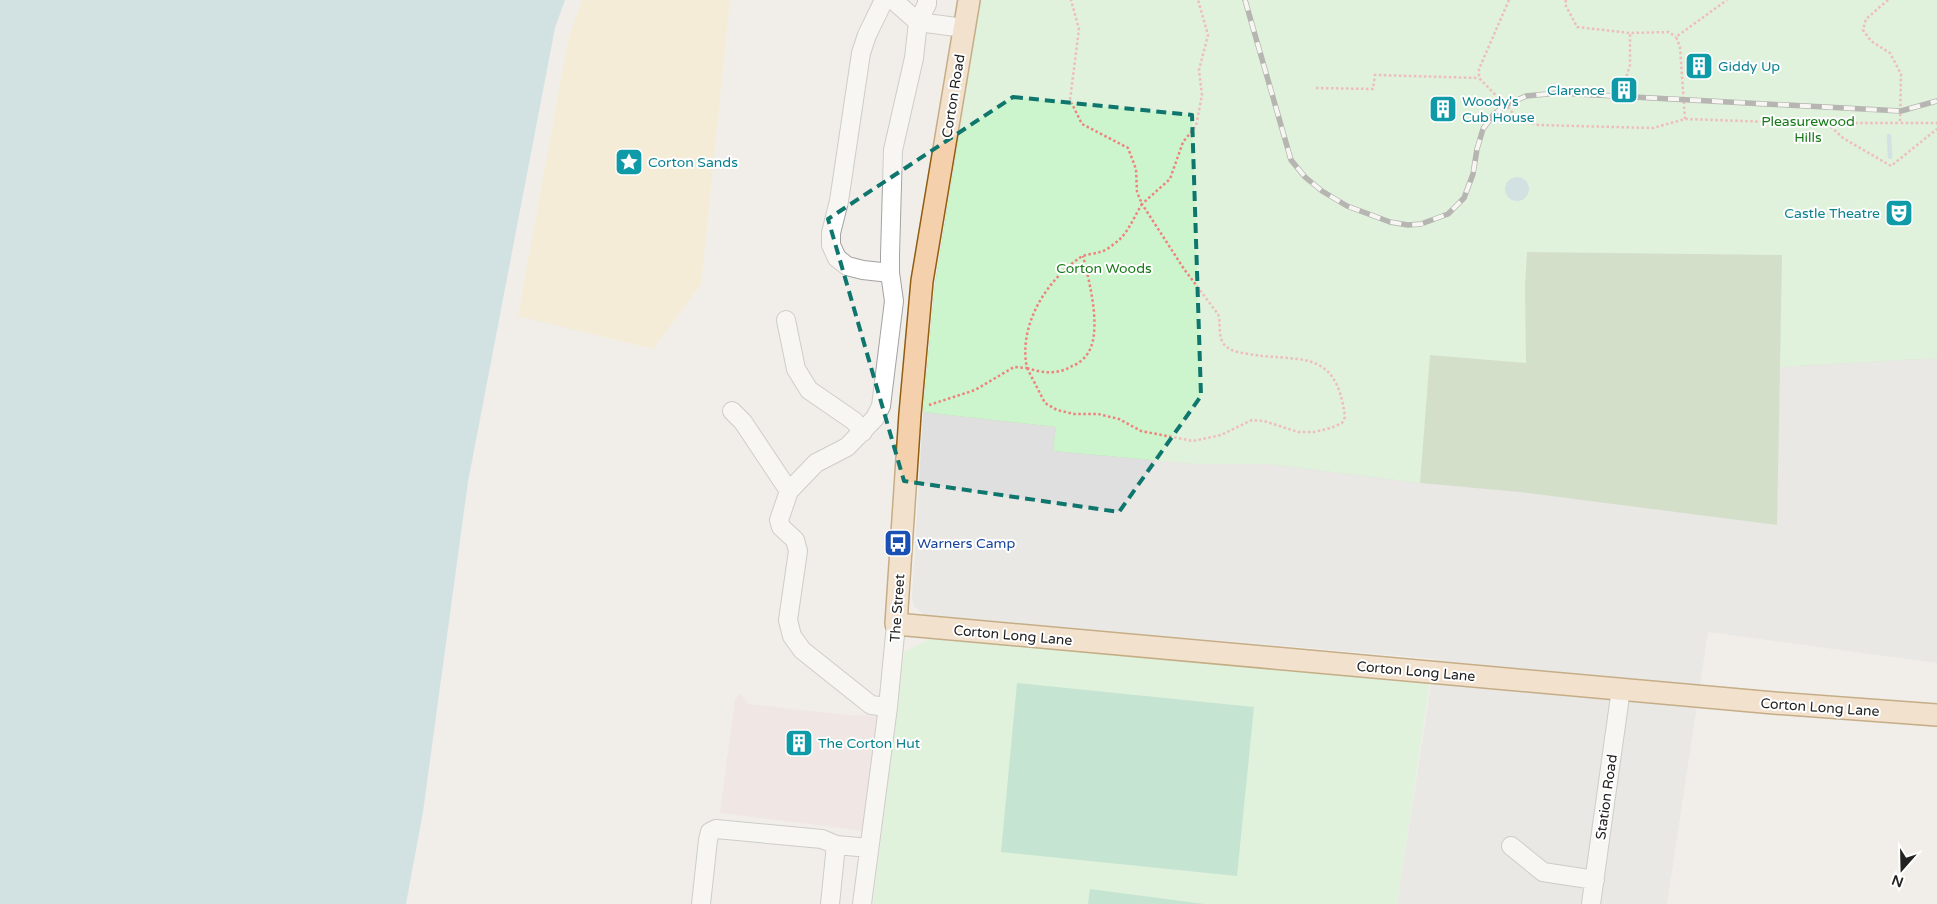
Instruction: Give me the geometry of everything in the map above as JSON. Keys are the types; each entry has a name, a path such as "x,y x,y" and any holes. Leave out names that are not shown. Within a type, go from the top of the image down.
{"main road":[{"name":"Corton Road","path":"937,192 969,0"},
{"name":"The Street","path":"896,624 910,414 922,281 937,192"},
{"name":"Corton Long Lane","path":"896,624 1774,704 1937,716"}],"street":[{"path":"884,0 867,35 861,53 839,201 831,233 831,245 837,258 847,266 890,274"},
{"path":"893,0 918,22 964,28"},
{"path":"888,707 871,705 802,650 792,636 788,620 789,600 798,551 795,540 781,527 779,520 789,491 816,463 848,447 864,432 875,418 881,406 894,301 890,274 893,150 914,58 918,22 928,4 927,0"},
{"path":"786,320 796,369 809,390 854,421 864,432"},
{"path":"732,411 743,422 789,491"},
{"name":"The Street","path":"862,904 888,707 896,624"},
{"name":"Station Road","path":"1591,904 1621,689"},
{"path":"701,904 708,840 710,832 716,829 822,840 836,845 869,848"},
{"path":"830,904 836,845"},
{"path":"1511,846 1543,872 1594,880"}],"path":[{"path":"1071,0 1079,29 1070,100 1082,124 1128,148 1136,168 1137,192 1142,204 1178,261 1218,314 1221,321 1221,338 1224,344 1233,351 1267,357 1310,360 1323,367 1339,388 1345,417 1342,423 1323,430 1298,432 1264,421 1252,420 1221,435 1192,441 1141,431 1119,419 1074,414 1058,410 1045,403 1027,368 1025,344 1034,309 1054,282 1083,256 1103,252 1121,239 1142,204 1170,179 1183,142 1196,126 1202,95 1199,70 1208,35 1198,0"},
{"path":"1479,78 1479,69 1509,0"},
{"path":"1566,0 1577,28 1630,32 1669,32 1676,37 1680,47 1685,120"},
{"path":"1676,37 1727,0"},
{"path":"1888,0 1866,19 1863,30 1872,41 1890,53 1901,74 1900,123"},
{"path":"1625,80 1630,65 1630,32"},
{"path":"1316,88 1374,89 1375,75 1479,78 1519,119 1538,125 1653,128 1685,120 1937,124"},
{"path":"1827,123 1843,138 1891,166 1937,129"},
{"path":"910,414 924,406 975,390 1014,367 1027,368 1044,373 1068,369 1084,360 1093,343 1094,315 1093,294 1083,256"}],"highlighted area":[{"path":"1013,97 1192,115 1201,396 1119,512 904,481 828,219"}],"shaded area":[{"path":"1937,358 1937,663 1708,632 1667,904 1397,904 1435,659 924,615 914,606 912,599 923,412 1056,427 1053,451 1196,464 1268,464 1780,367"},
{"path":"741,693 748,704 847,715 880,716 864,831 720,813 735,699"}],"green space":[{"name":"Corton Woods","path":"981,0 1906,236 1937,358 1780,367 1777,525 1520,492 1420,483 1268,464 1196,464 1053,451 1056,427 923,412 935,284"},
{"name":"Pleasurewood Hills","path":"981,0 1937,0 1937,358 1780,367 1782,255 1527,252 1525,287 1526,363 1430,355 1420,483 1268,464 1196,464 1053,451 1056,427 923,412 935,284"},
{"path":"929,639 1430,680 1397,904 873,904 904,652"},
{"path":"1017,683 1254,707 1237,876 1001,852"},
{"path":"1090,889 1204,904 1088,904"}],"sand":[{"name":"Corton Sands","path":"582,0 730,0 701,284 653,349 518,316 568,40"}],"water":[{"path":"0,0 565,0 555,28 468,482 423,812 406,904 0,904"},
{"path":"1517,177 1522,178 1528,184 1528,194 1522,200 1517,201 1512,200 1506,194 1505,189 1506,184 1512,178"}],"waterway":[{"path":"1889,136 1890,157"}],"railway":[{"path":"1245,0 1291,160 1305,177 1322,191 1347,206 1390,222 1408,225 1421,224 1448,214 1464,198 1473,174 1477,149 1483,129 1494,114 1506,105 1526,96 1558,93 1901,111 1937,101"}],"place":[{"name":"Giddy Up","path":"1699,66"},
{"name":"Clarence","path":"1624,90"},
{"name":"Woody's Cub House","path":"1443,109"},
{"name":"Corton Sands","path":"629,162"},
{"name":"Castle Theatre","path":"1899,213"},
{"name":"Warners Camp","path":"898,543"},
{"name":"The Corton Hut","path":"799,743"}]}
